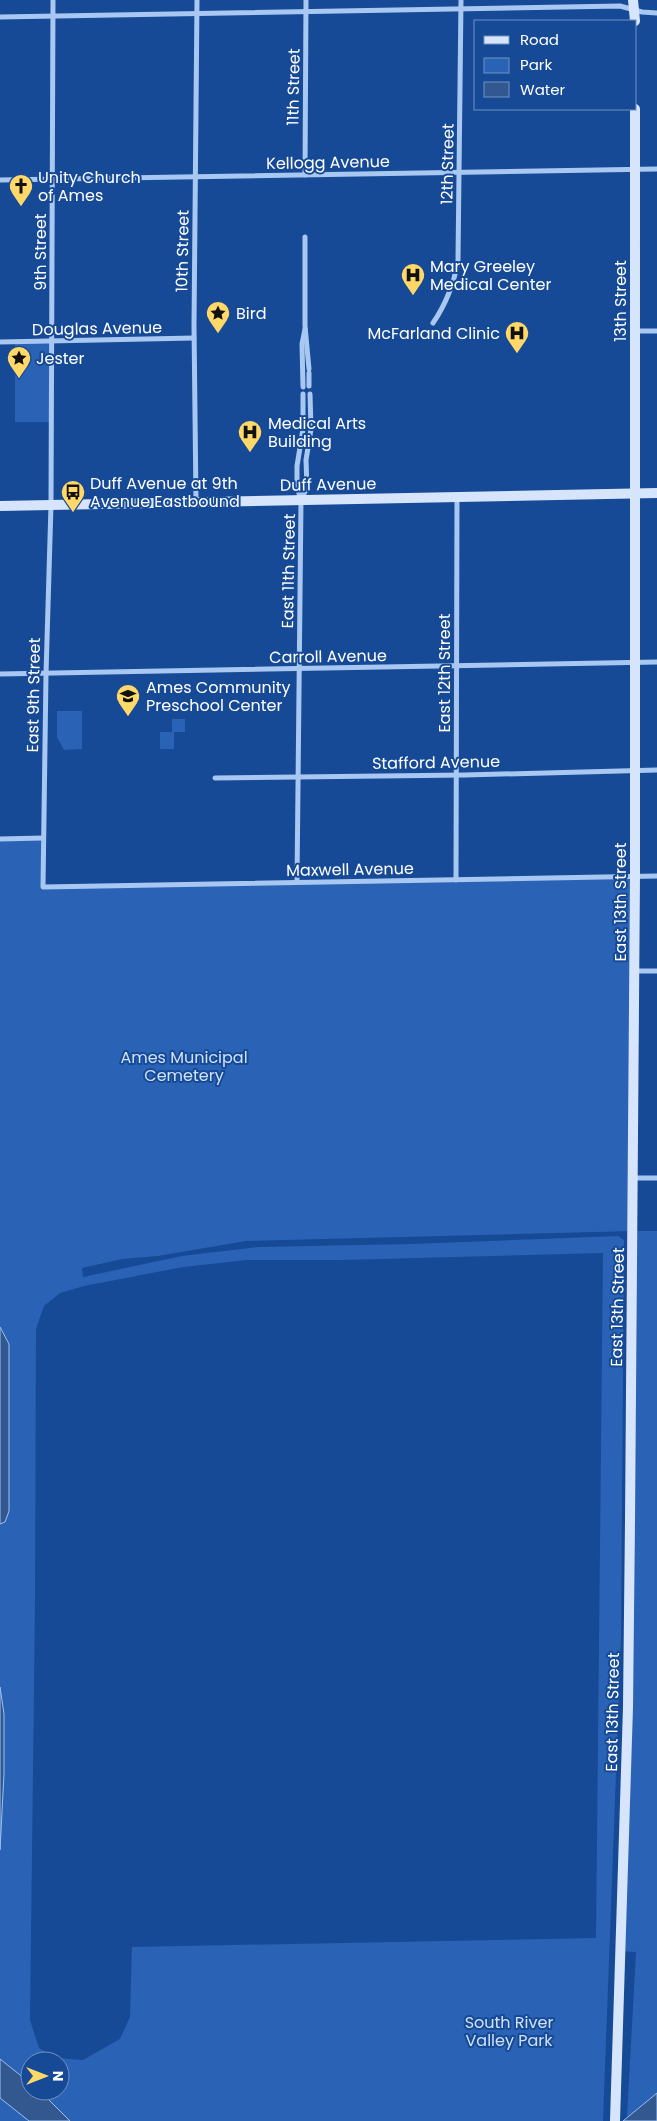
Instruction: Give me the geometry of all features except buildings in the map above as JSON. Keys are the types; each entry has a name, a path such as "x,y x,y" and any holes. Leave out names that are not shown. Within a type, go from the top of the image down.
{"main road":[{"path":"634,5 635,20"},
{"name":"13th Street","path":"635,110 634,331 636,494"},
{"name":"Duff Avenue","path":"0,506 657,493"},
{"name":"East 13th Street","path":"615,2121 628,1707 635,876 636,494"}],"street":[{"name":"9th Street","path":"52,505 53,0"},
{"name":"10th Street","path":"196,502 194,338 197,0"},
{"name":"11th Street","path":"305,175 306,0"},
{"name":"12th Street","path":"433,323 450,292 458,261 461,0"},
{"path":"0,17 461,10 634,5 645,13 657,13"},
{"name":"Kellogg Avenue","path":"0,180 657,169"},
{"path":"305,236 305,326 310,386"},
{"path":"303,387 302,344 305,326"},
{"path":"634,331 657,331"},
{"name":"Douglas Avenue","path":"0,342 194,338"},
{"path":"301,500 296,487 296,466 303,429 303,394"},
{"path":"301,500 307,488 306,460 310,429 310,394"},
{"name":"East 12th Street","path":"456,880 457,497"},
{"name":"East 11th Street","path":"297,882 301,500"},
{"name":"East 9th Street","path":"43,887 46,674 52,505"},
{"name":"Carroll Avenue","path":"0,674 657,662"},
{"name":"Stafford Avenue","path":"215,778 657,770"},
{"path":"0,839 43,838"},
{"name":"Maxwell Avenue","path":"43,887 657,876"},
{"path":"634,971 657,971"},
{"path":"633,1178 657,1178"}],"green space":[{"path":"52,341 52,422 15,422 15,342"},
{"path":"57,711 82,711 82,749 64,750 57,737"},
{"path":"172,719 185,719 185,732 174,732 174,749 160,749 160,732 172,732"},
{"name":"Ames Municipal Cemetery","path":"43,838 43,886 635,876 633,1231 246,1241 158,1256 122,1259 82,1268 83,1277 182,1256 258,1247 412,1244 618,1236 624,1240 621,1638 603,2121 70,2121 50,2101 70,2101 70,2059 83,2060 120,2039 130,2017 132,1947 596,1938 603,1253 342,1260 246,1260 183,1267 84,1286 60,1293 44,1306 36,1329 30,2020 39,2048 44,2051 20,2051 20,2075 0,2059 0,839"},
{"path":"633,1231 657,1231 657,2093 627,2117 636,1952 620,1951"},
{"path":"0,2098 29,2121 0,2121"}],"water":[{"path":"0,1327 9,1344 9,1511 5,1522 0,1524"},
{"path":"0,1687 4,1714 4,1774 0,1850"},
{"path":"0,2059 20,2075 20,2101 50,2101 70,2121 29,2121 0,2098"},
{"path":"657,2093 657,2121 623,2121"}],"place":[{"name":"Unity Church of Ames","path":"21,207"},
{"name":"Mary Greeley Medical Center","path":"413,296"},
{"name":"Bird","path":"218,334"},
{"name":"McFarland Clinic","path":"517,354"},
{"name":"Jester","path":"19,379"},
{"name":"Medical Arts Building","path":"250,453"},
{"name":"Duff Avenue at 9th Avenue Eastbound","path":"73,513"},
{"name":"Ames Community Preschool Center","path":"128,717"}],"park label":[{"name":"South River Valley Park","path":"509,2031"}]}
